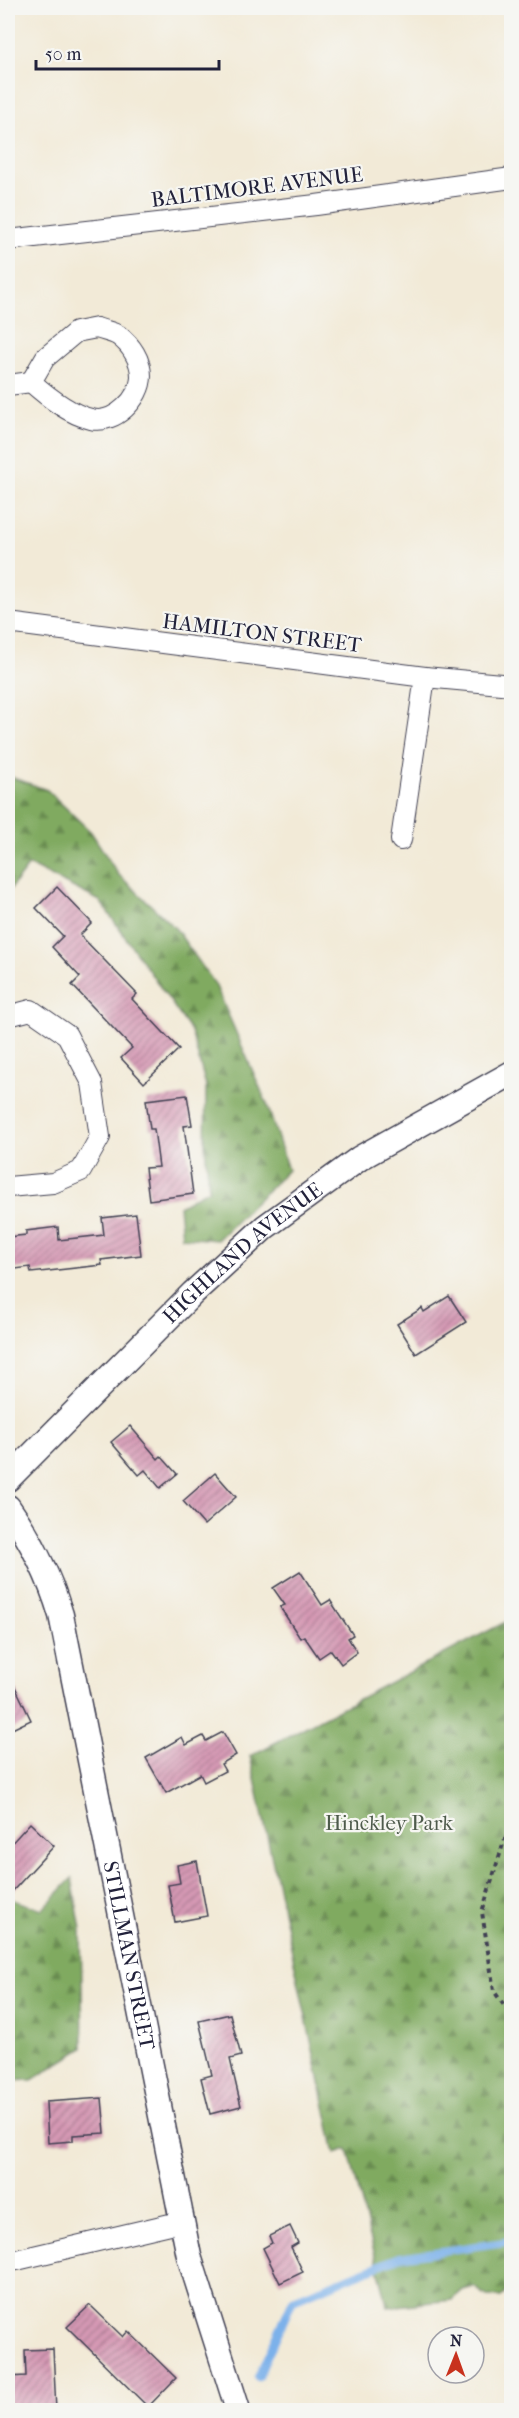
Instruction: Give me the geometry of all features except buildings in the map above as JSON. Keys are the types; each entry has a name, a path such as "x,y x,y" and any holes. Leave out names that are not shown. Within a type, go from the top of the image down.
{"street":[{"name":"BALTIMORE AVENUE","path":"8,240 316,205 512,178"},
{"path":"8,385 32,382 54,401 92,420 112,417 131,403 141,376 134,351 118,334 97,328 76,332 53,351 45,358 32,382"},
{"name":"HAMILTON STREET","path":"8,623 425,677 512,685"},
{"path":"401,840 425,677"},
{"path":"8,1016 32,1010 67,1035 92,1083 100,1137 81,1171 53,1183 8,1186"},
{"name":"HIGHLAND AVENUE","path":"8,1479 178,1308 265,1227 360,1158 512,1073"},
{"name":"STILLMAN STREET","path":"8,1507 40,1558 53,1586 62,1615 189,2256 238,2410"},
{"path":"8,2262 183,2221"}],"path":[{"path":"512,1830 504,1841 482,1912 494,1991 512,2017"}],"green space":[{"path":"8,776 47,790 91,832 118,874 176,929 215,984 267,1104 288,1170 217,1240 182,1237 179,1206 209,1189 205,1146 206,1086 191,1031 100,901 29,865 8,892"},
{"name":"Hinckley Park","path":"511,1619 511,2288 501,2297 487,2296 474,2287 463,2290 452,2300 388,2307 348,2149 335,2153 250,1756"},
{"path":"72,1878 81,1930 83,2048 32,2080 8,2081 8,1898 42,1910"}],"waterway":[{"path":"258,2377 293,2300 400,2257 512,2241"}]}
